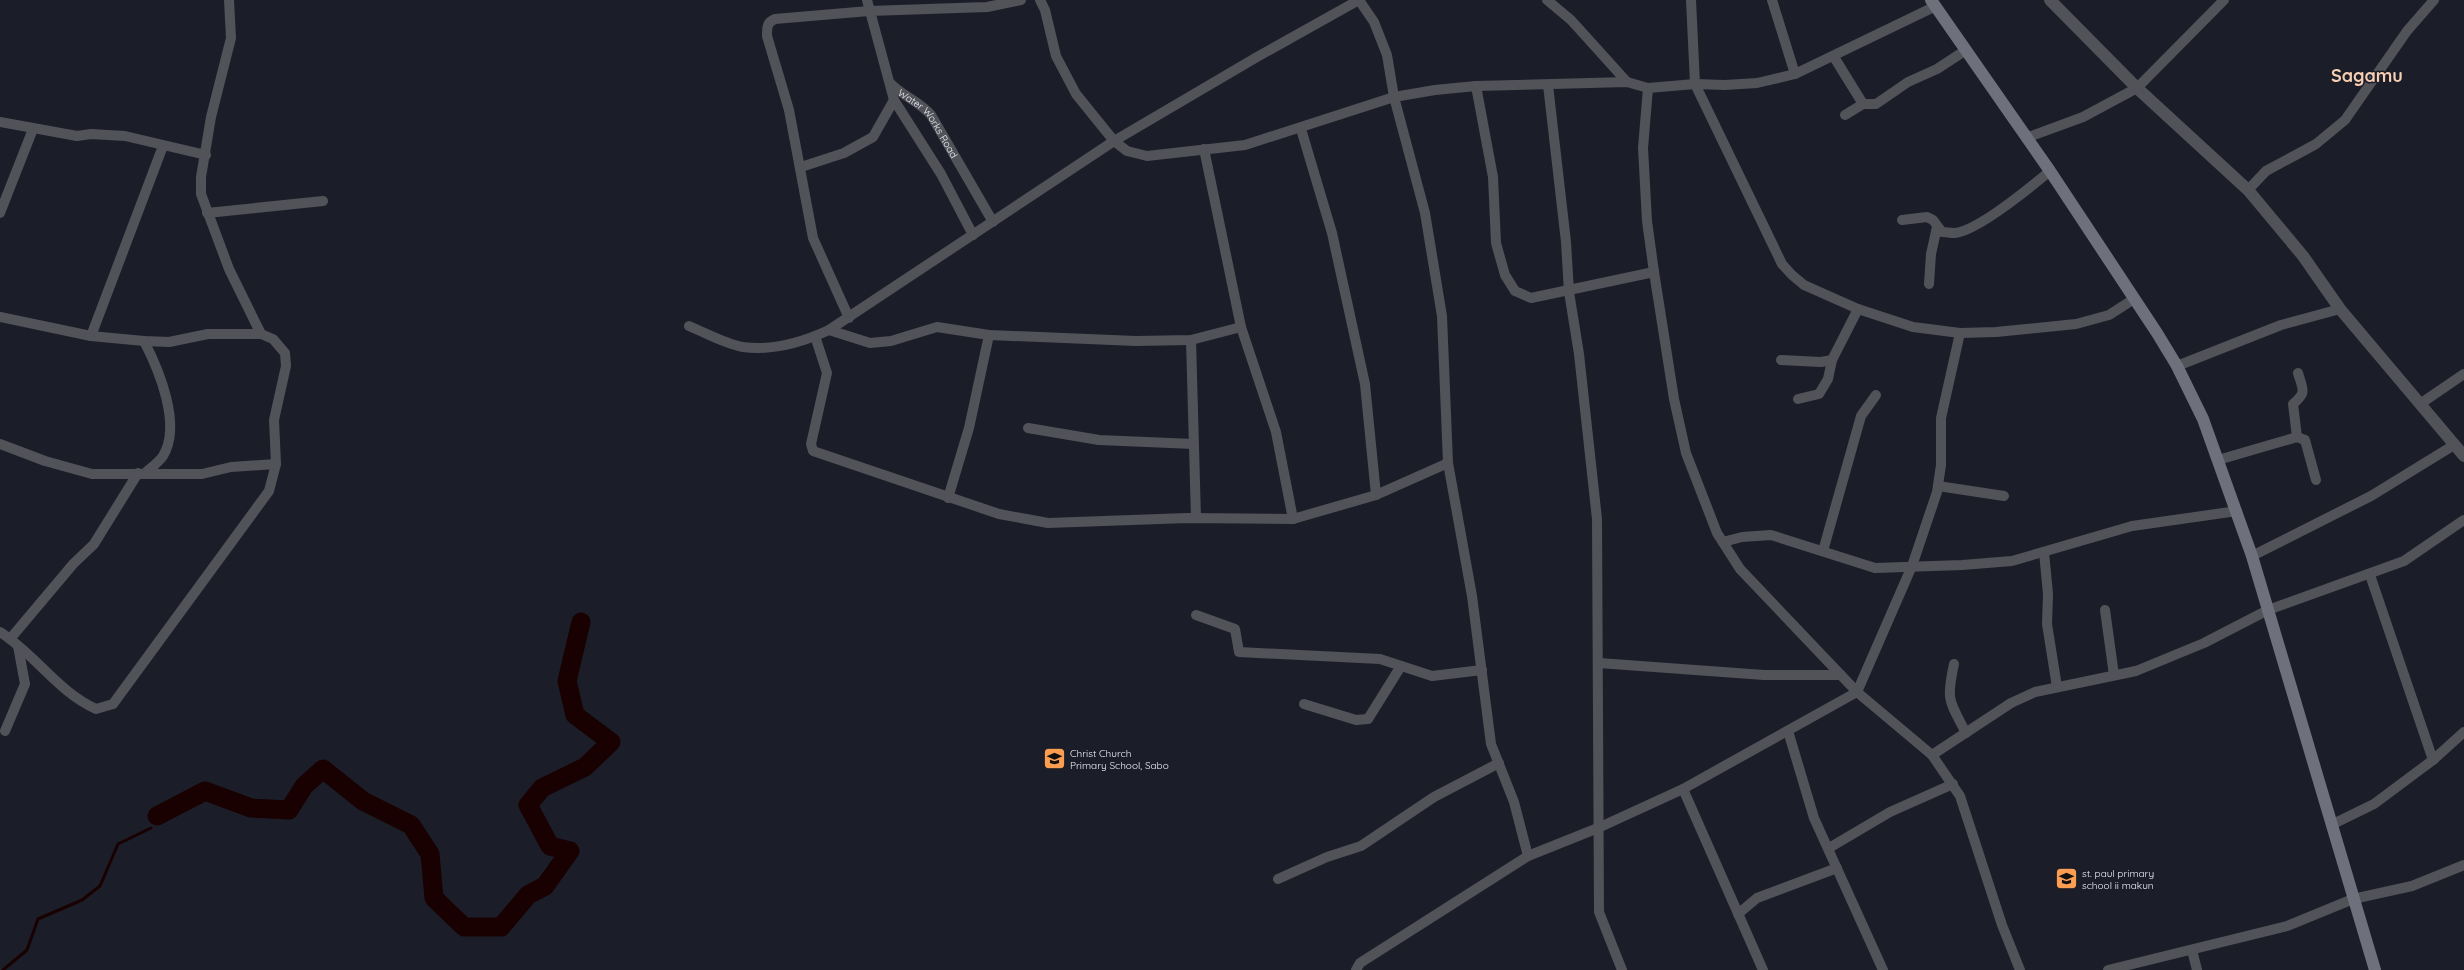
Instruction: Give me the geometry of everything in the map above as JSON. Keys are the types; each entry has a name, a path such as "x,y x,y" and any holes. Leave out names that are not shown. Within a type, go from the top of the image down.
{"main road":[{"path":"1933,3 2050,171 2134,300 2176,366 2203,419 2252,556 2374,970"}],"street":[{"path":"229,0 231,38 211,117 206,155 201,176 201,194 229,268 261,334"},
{"name":"Water Works Road","path":"866,0 889,82 901,94 926,109 931,115 992,222"},
{"path":"849,318 813,238 801,167 789,110 766,36 767,27 770,21 775,19 869,11 987,7 1021,0"},
{"path":"1040,0 1045,10 1056,56 1076,94 1114,141 1127,151 1147,156 1245,145 1301,129 1394,97 1435,90 1476,86 1627,82 1648,88 1695,84 1757,83 1795,74 1834,57 1933,3"},
{"path":"689,326 742,347 769,348 815,336 829,330 1114,141 1257,57 1359,0 1374,22 1385,49 1394,97 1425,213 1442,316 1448,462 1472,596 1491,744 1514,802 1528,856"},
{"path":"1547,0 1582,31 1627,82"},
{"path":"1691,0 1695,84 1782,264 1792,276 1804,285 1858,309 1913,327 1960,333 1996,332 2076,324 2109,315 2134,300"},
{"path":"1772,0 1795,74"},
{"path":"2050,0 2137,88 2248,190 2303,256 2340,309 2464,456"},
{"path":"2026,138 2083,117 2137,88 2224,0"},
{"path":"2248,190 2266,171 2316,144 2345,120 2407,31 2434,0"},
{"path":"1845,115 1863,104 1876,104 1908,82 1937,69 1966,50"},
{"path":"1834,57 1863,104"},
{"path":"889,82 894,100 940,174 973,234"},
{"path":"1548,85 1566,242 1569,292 1579,354 1597,519 1599,663 1599,912 1622,970"},
{"path":"1476,86 1493,177 1496,243 1506,275 1514,291 1531,298 1569,292 1654,272"},
{"path":"1648,88 1643,148 1647,221 1674,399 1686,452 1702,498 1723,542 1740,569 1857,692 1932,755 1953,784 1960,796 2002,925 2020,970"},
{"path":"801,167 844,153 873,137 894,100"},
{"path":"0,122 77,136 91,134 125,136 206,155"},
{"path":"0,213 33,129"},
{"path":"1301,129 1332,233 1365,384 1376,495"},
{"path":"91,336 163,146"},
{"path":"1204,149 1241,327 1276,432 1293,519"},
{"path":"1902,220 1927,217 1933,220 1942,232 1955,233 1967,229 2012,202 2050,171"},
{"path":"207,213 323,201"},
{"path":"1929,284 1931,254 1937,227"},
{"path":"1798,399 1819,394 1828,379 1832,360 1858,309"},
{"path":"2176,366 2281,325 2340,309"},
{"path":"0,317 91,336 144,341 169,342 208,334 261,334 273,339 285,353 286,366 274,420 276,464 269,491 113,704 96,709 85,704 58,684 18,646 0,632"},
{"path":"829,330 870,343 891,341 938,327 989,335 1112,341 1191,340 1241,327"},
{"path":"1356,970 1360,963 1528,856 1598,828 1683,789 1857,692 1912,566 1938,486 1942,418 1960,333"},
{"path":"948,498 969,428 989,335"},
{"path":"815,336 827,373 811,444 813,451 948,498 999,514 1048,523 1196,518 1293,519 1376,495 1448,462"},
{"path":"1191,340 1196,518"},
{"path":"10,639 74,563 94,544 142,473 163,457 169,444 171,425 162,382 144,341"},
{"path":"1781,360 1821,362 1832,360"},
{"path":"2297,437 2292,404 2302,396 2304,392 2298,373"},
{"path":"2420,404 2464,374"},
{"path":"1823,551 1861,416 1876,394"},
{"path":"1028,428 1099,440 1194,444"},
{"path":"2218,460 2297,437 2305,440 2316,480"},
{"path":"0,444 81,472 202,474 231,468 276,464"},
{"path":"2252,556 2371,496 2454,445"},
{"path":"1938,486 2004,496"},
{"path":"1723,542 1742,537 1771,535 1875,568 1894,569 1912,566 1962,565 2012,561 2132,526 2236,511"},
{"path":"1932,755 2011,703 2035,692 2136,671 2204,643 2268,610 2370,575 2404,561 2464,520"},
{"path":"2044,552 2048,594 2047,624 2057,687"},
{"path":"2370,575 2433,760"},
{"path":"2105,610 2114,675"},
{"path":"1196,615 1235,629 1239,652 1380,659 1432,676 1482,670"},
{"path":"5,731 25,684 18,646"},
{"path":"1599,663 1764,675 1840,675"},
{"path":"1954,664 1948,692 1950,703 1966,733"},
{"path":"1304,704 1356,720 1368,719 1401,666"},
{"path":"1788,731 1814,818 1884,970"},
{"path":"2331,825 2374,804 2433,760 2464,732"},
{"path":"1278,880 1327,857 1361,846 1434,797 1499,763"},
{"path":"1829,848 1890,812 1953,784"},
{"path":"1683,789 1763,970"},
{"path":"2108,970 2287,926 2353,899 2412,886 2464,865"},
{"path":"1738,914 1757,898 1837,868"},
{"path":"2192,950 2197,970"}],"waterway":[{"path":"157,816 205,791 251,808 289,810 304,786 323,769 363,801 411,825 430,854 434,898 464,927 501,927 528,895 545,886 570,851 550,846 528,805 542,788 585,767 611,742 575,715 567,681 581,622"},
{"path":"3,970 27,950 38,919 82,900 100,886 118,844 151,828"}],"place":[{"name":"Christ Church Primary School, Sabo","path":"1054,759"},
{"name":"st. paul primary school ii makun","path":"2066,879"}],"district":[{"name":"Sagamu","path":"2367,76"}]}
